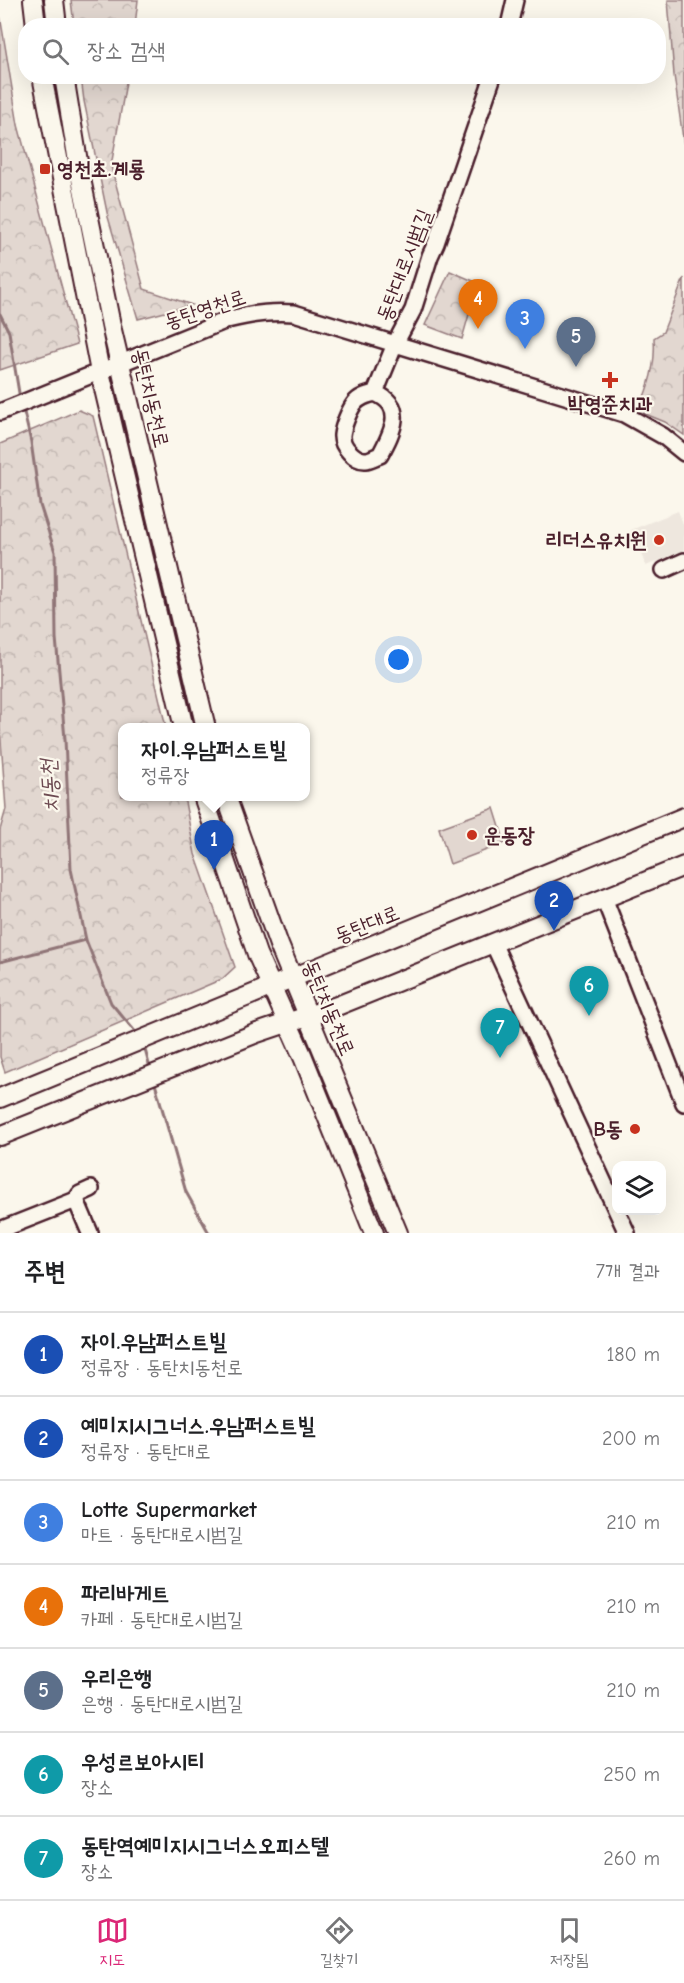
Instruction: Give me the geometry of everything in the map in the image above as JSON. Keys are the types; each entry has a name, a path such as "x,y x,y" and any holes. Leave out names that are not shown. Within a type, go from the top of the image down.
{"main road":[{"path":"33,0 35,18"},
{"path":"54,0 56,18"},
{"name":"동탄치동천로","path":"44,84 99,372 183,723"},
{"name":"동탄치동천로","path":"65,84 81,174 127,400 205,723"},
{"name":"동탄치동천로","path":"205,801 257,954 374,1233"},
{"name":"동탄치동천로","path":"228,801 292,978 398,1233"},
{"name":"동탄대로","path":"0,1098 684,817"},
{"path":"0,1136 684,866"}],"street":[{"path":"511,18 515,0"},
{"name":"동탄대로시범길","path":"491,84 413,310 395,344 624,414 663,436 684,453"},
{"name":"동탄영천로","path":"0,412 227,320 276,311 294,313 395,344"},
{"path":"375,393 395,344"},
{"path":"664,570 684,561"},
{"path":"604,898 684,1103"},
{"path":"493,943 627,1233"},
{"path":"0,1230 76,1200 80,1194 91,1189"},
{"path":"76,1200 90,1233"}],"shaded area":[{"name":"리더스유치원","path":"678,511 684,526 684,550 646,566 631,530"}],"green space":[{"path":"71,0 138,0 136,18 73,18"},
{"path":"668,0 684,0 684,146 674,75"},
{"path":"0,15 18,125 77,344 0,370"},
{"path":"82,84 126,84 111,166 144,289 192,305 138,319 108,217"},
{"path":"450,271 478,283 462,339 425,325"},
{"path":"684,278 684,435 665,422 638,411 651,376 654,338 663,332"},
{"path":"79,410 93,416 165,723 118,723 118,801 185,801 195,854 235,967 222,979 5,1072 0,1057 0,830 6,809 0,727 0,444"},
{"name":"운동장","path":"494,808 505,843 450,864 439,828"}],"waterway":[{"name":"치동천","path":"0,314 9,332 20,399"},
{"name":"치동천","path":"23,408 31,442 40,505 55,552 56,638 65,739 71,869 86,940 111,1003 138,1035"},
{"path":"0,962 85,940"},
{"name":"치동천","path":"144,1046 150,1068"},
{"name":"치동천","path":"154,1080 186,1192 209,1233"}],"place":[{"name":"영천초.계룡","path":"45,169"},
{"name":"파리바게트","path":"478,329"},
{"name":"Lotte Supermarket","path":"525,349"},
{"name":"우리은행","path":"576,367"},
{"name":"박영준치과","path":"610,380"},
{"name":"리더스유치원","path":"659,540"},
{"name":"운동장","path":"472,835"},
{"name":"자이.우남퍼스트빌","path":"214,870"},
{"name":"예미지시그너스.우남퍼스트빌","path":"554,931"},
{"name":"우성르보아시티","path":"589,1016"},
{"name":"동탄역예미지시그너스오피스텔","path":"500,1058"},
{"name":"B동","path":"635,1129"}]}
